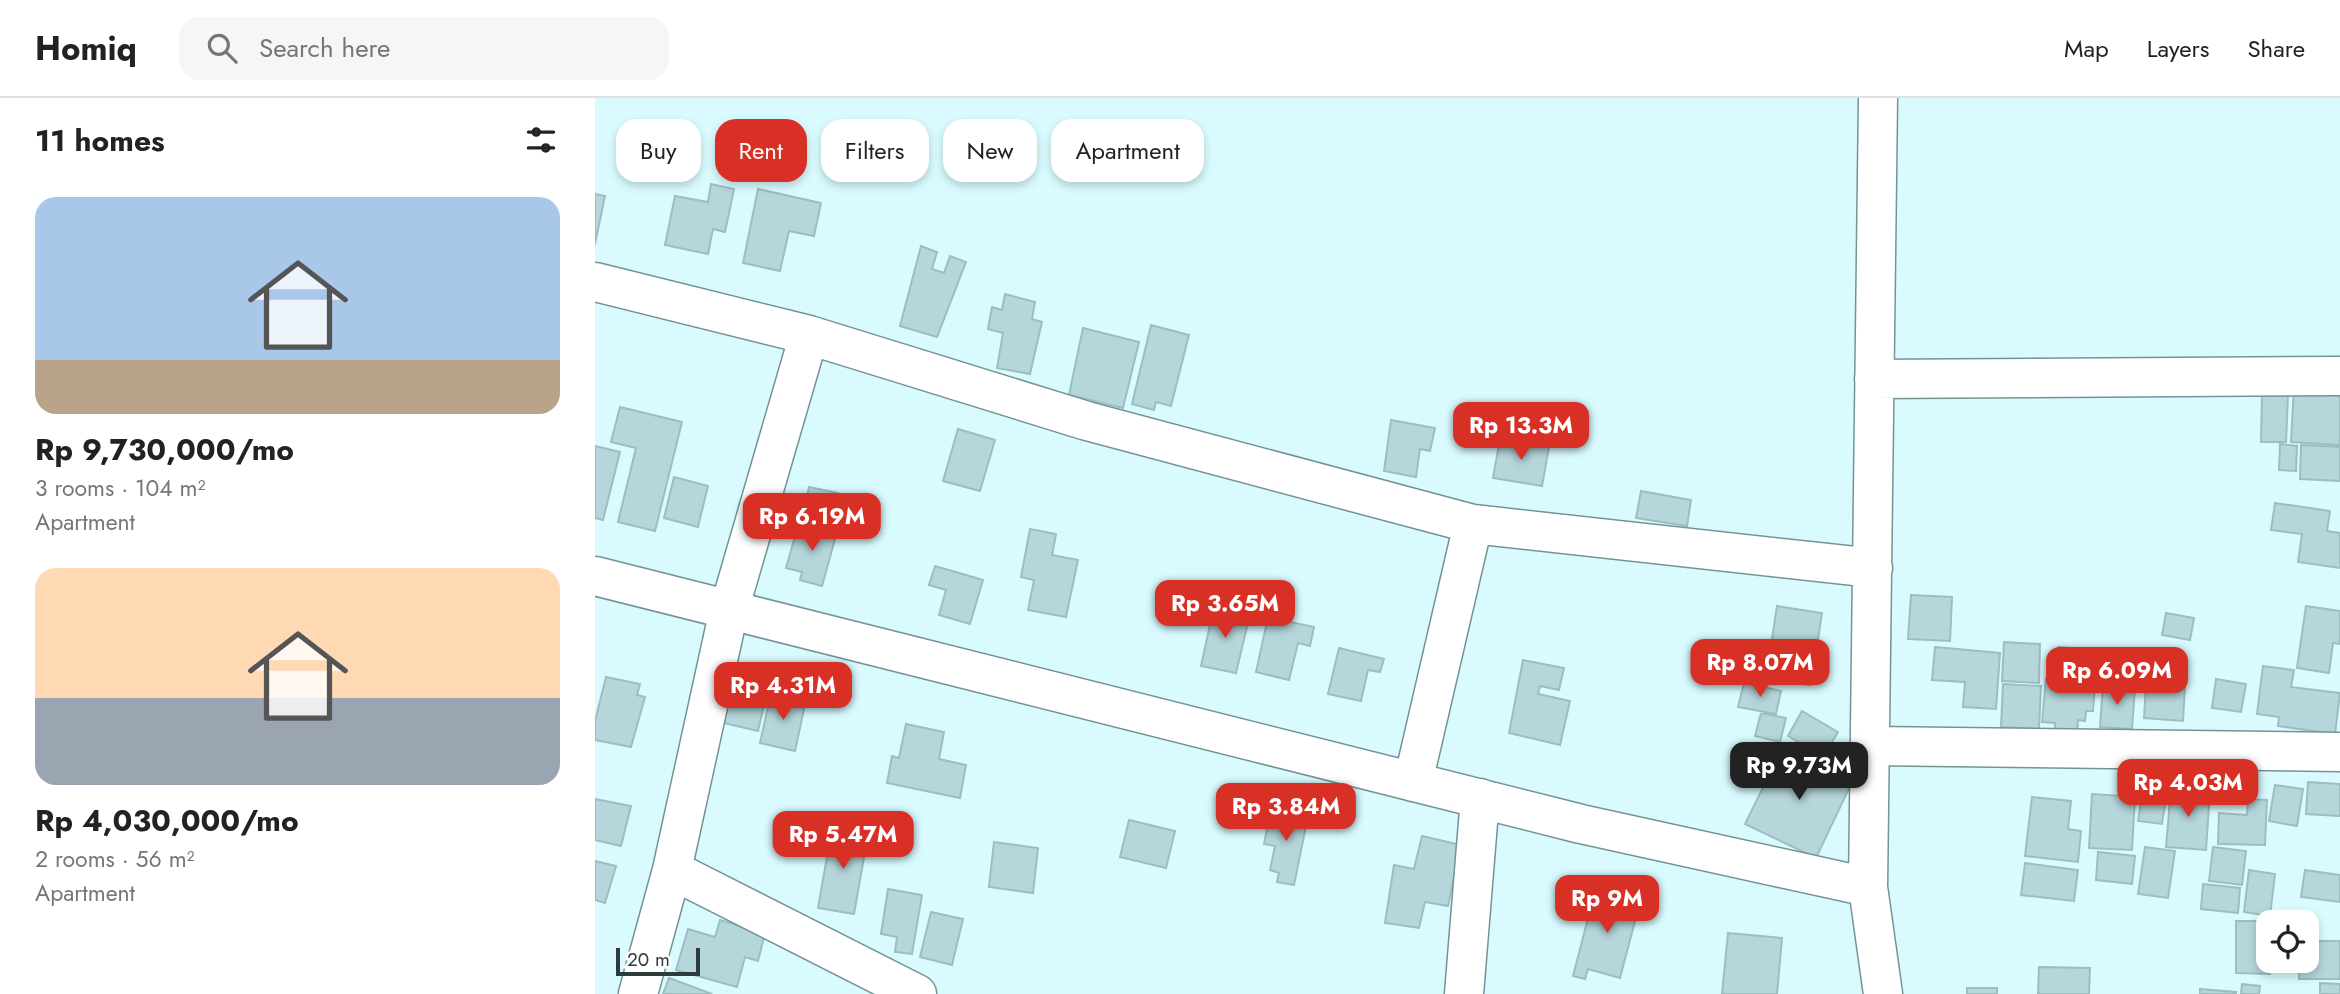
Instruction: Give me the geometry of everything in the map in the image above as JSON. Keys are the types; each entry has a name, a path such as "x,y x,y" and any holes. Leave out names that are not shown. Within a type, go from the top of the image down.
{"street":[{"path":"1878,98 1872,746 1868,887 1883,994"},
{"path":"595,282 809,335 1087,421 1473,524 1873,568"},
{"path":"638,994 672,870 729,610 809,335"},
{"path":"1874,379 2340,376"},
{"path":"1413,782 1473,524"},
{"path":"595,576 1413,782 1868,887"},
{"path":"1872,746 2340,752"},
{"path":"1465,994 1480,798"},
{"path":"672,870 917,994"}],"building":[{"path":"711,184 734,189 725,232 713,229 708,254 665,245 675,196 708,202"},
{"path":"758,189 821,203 814,236 789,231 780,271 743,263"},
{"path":"595,194 605,196 595,244"},
{"path":"921,246 937,252 932,269 944,273 950,256 966,262 937,337 900,326"},
{"path":"1005,294 1035,302 1032,319 1042,322 1030,374 997,368 1003,333 988,329 992,307 1002,310"},
{"path":"1151,325 1189,335 1171,406 1156,402 1154,410 1132,404"},
{"path":"1083,328 1139,342 1123,408 1069,395"},
{"path":"2294,386 2340,389 2340,445 2291,442"},
{"path":"2262,394 2288,395 2286,442 2261,442"},
{"path":"620,407 682,422 655,531 618,522 636,448 611,442"},
{"path":"1391,420 1435,428 1430,451 1420,449 1416,477 1384,471"},
{"path":"958,429 995,440 980,491 943,481"},
{"path":"1500,439 1549,447 1542,486 1493,478"},
{"path":"2280,444 2297,446 2296,471 2279,470"},
{"path":"2301,445 2340,447 2340,481 2300,479"},
{"path":"595,446 620,452 603,520 595,518"},
{"path":"674,477 708,486 698,527 664,518"},
{"path":"809,487 838,493 831,527 802,522"},
{"path":"1641,491 1691,500 1687,526 1636,518"},
{"path":"2275,503 2330,511 2327,531 2340,533 2340,568 2298,562 2302,534 2271,530"},
{"path":"799,522 837,532 822,586 800,580 802,572 786,568"},
{"path":"1030,529 1056,534 1052,555 1078,560 1066,617 1028,610 1034,580 1021,577"},
{"path":"935,566 983,580 970,624 939,615 946,590 929,585"},
{"path":"1911,595 1952,597 1950,641 1908,639"},
{"path":"1214,606 1250,614 1236,673 1201,666"},
{"path":"1777,606 1822,613 1811,685 1766,678"},
{"path":"2306,606 2340,611 2340,644 2333,643 2329,673 2297,668"},
{"path":"2166,613 2194,618 2190,640 2162,635"},
{"path":"1268,617 1314,627 1310,646 1298,643 1289,680 1256,672"},
{"path":"2004,642 2040,644 2039,683 2002,681"},
{"path":"1935,647 2000,653 1996,709 1963,707 1965,682 1932,680"},
{"path":"2058,647 2098,650 2093,711 2086,711 2085,721 2078,720 2077,736 2055,735 2055,723 2042,722 2046,678 2056,679"},
{"path":"1339,648 1384,659 1380,672 1368,670 1361,701 1328,694"},
{"path":"2148,649 2167,650 2166,665 2186,666 2183,721 2144,718"},
{"path":"1523,660 1564,668 1559,690 1540,686 1538,694 1570,701 1560,745 1509,733"},
{"path":"2263,666 2294,670 2291,687 2340,693 2335,734 2278,726 2279,717 2257,714"},
{"path":"736,672 770,680 758,731 724,723"},
{"path":"606,677 640,684 637,695 645,697 631,747 595,740 595,721"},
{"path":"2216,679 2246,684 2241,712 2212,708"},
{"path":"1744,683 1781,691 1776,714 1738,707"},
{"path":"2003,684 2041,686 2039,729 2001,727"},
{"path":"2103,685 2135,688 2132,729 2100,727"},
{"path":"771,693 806,700 795,751 760,743"},
{"path":"1802,711 1838,732 1823,757 1788,736"},
{"path":"1761,713 1786,718 1780,742 1755,736"},
{"path":"906,724 944,732 939,759 966,765 960,798 887,783 892,756 899,758"},
{"path":"1783,747 1853,780 1816,858 1745,824"},
{"path":"2308,782 2340,784 2340,816 2306,814"},
{"path":"2275,785 2303,789 2297,826 2269,821"},
{"path":"2171,788 2210,792 2206,850 2166,847"},
{"path":"2092,794 2135,797 2132,850 2089,848"},
{"path":"2142,795 2166,798 2162,824 2138,821"},
{"path":"2032,797 2071,801 2068,829 2081,831 2078,862 2025,856"},
{"path":"595,799 631,806 621,846 595,840"},
{"path":"2248,799 2267,800 2265,845 2218,844 2219,813 2247,815"},
{"path":"1271,809 1308,816 1294,885 1277,882 1279,873 1270,870 1275,846 1264,844"},
{"path":"1129,820 1175,831 1166,868 1120,857"},
{"path":"832,828 868,835 854,914 818,908"},
{"path":"1422,836 1461,845 1448,906 1425,902 1419,928 1385,923 1394,865 1414,869"},
{"path":"994,842 1038,848 1033,893 989,887"},
{"path":"2145,847 2175,851 2168,898 2138,894"},
{"path":"2213,847 2246,851 2242,885 2209,881"},
{"path":"2098,852 2135,856 2132,884 2096,880"},
{"path":"595,861 616,866 605,903 595,900"},
{"path":"2025,863 2078,870 2074,901 2021,895"},
{"path":"2249,870 2275,874 2271,910 2256,910 2256,914 2244,912"},
{"path":"2305,870 2340,875 2340,902 2301,897"},
{"path":"2203,884 2240,888 2238,913 2201,909"},
{"path":"888,889 922,895 912,954 895,952 897,937 881,934"},
{"path":"1595,891 1640,902 1620,978 1588,969 1585,979 1573,976"},
{"path":"931,912 963,919 952,965 920,957"},
{"path":"720,920 765,933 758,961 745,957 737,987 676,970 688,929 715,937"},
{"path":"2236,921 2256,921 2256,973 2270,974 2236,973"},
{"path":"1728,933 1782,938 1777,994 1722,994"},
{"path":"2319,941 2340,941 2340,979 2299,979 2299,973 2319,973"},
{"path":"2039,967 2090,968 2089,994 2038,994"},
{"path":"669,978 712,994 663,994"},
{"path":"2320,983 2340,984 2340,994 2320,994"},
{"path":"2242,984 2260,986 2259,994 2241,994"},
{"path":"1967,988 1997,988 1997,994 1967,994"},
{"path":"2200,989 2236,992 2236,994 2200,994"}]}
